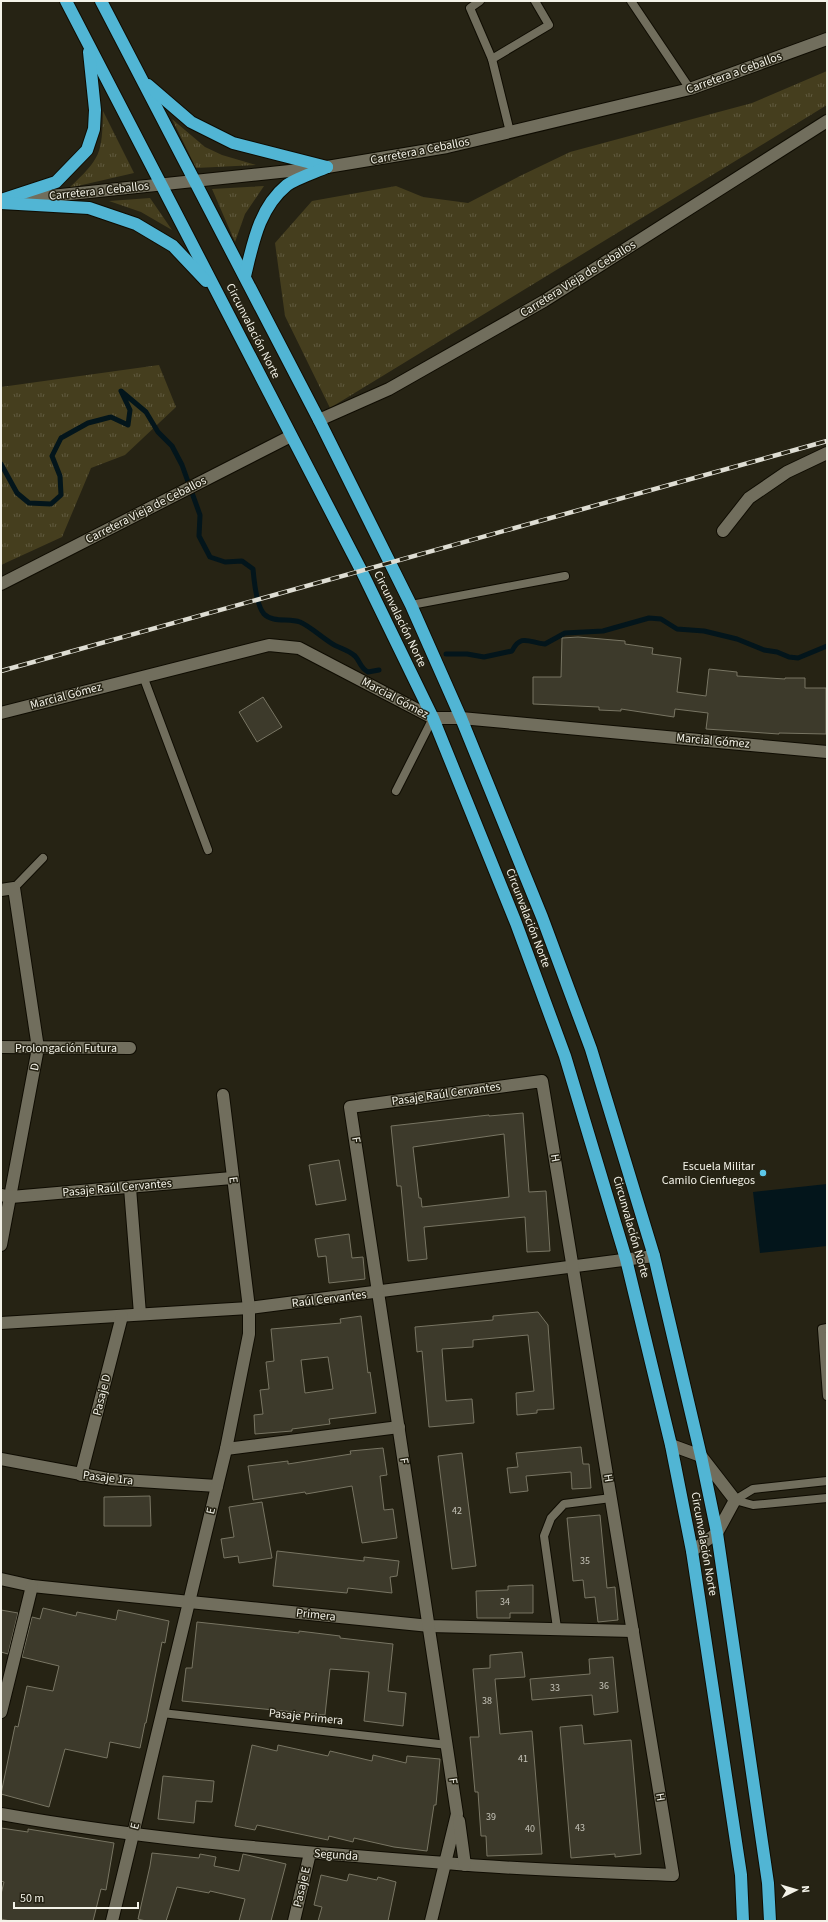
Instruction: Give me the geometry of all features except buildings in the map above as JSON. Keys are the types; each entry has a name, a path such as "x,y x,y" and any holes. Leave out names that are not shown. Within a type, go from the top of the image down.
{"highway":[{"name":"Circunvalación Norte","path":"66,1 360,570 433,718 516,923 565,1056 626,1259 671,1445 692,1551 741,1875 743,1921"},
{"name":"Circunvalación Norte","path":"101,1 319,420 411,605 461,718 542,916 591,1049 654,1256 701,1456 717,1533 768,1883 770,1921"},
{"path":"1,201 56,182 87,150 94,129 95,110 88,45"},
{"path":"142,79 191,122 233,142 327,167"},
{"path":"245,276 256,230 268,207 288,185 327,167"},
{"path":"1,201 89,208 136,224 173,246 217,292"}],"street":[{"name":"Carretera a Ceballos","path":"1,201 327,167 447,147 690,89 827,39"},
{"name":"Carretera Vieja de Ceballos","path":"319,420 389,389 544,301 827,121"},
{"name":"Carretera Vieja de Ceballos","path":"1,584 291,436"},
{"path":"723,531 749,498 787,472 827,453"},
{"name":"Marcial Gómez","path":"1,714 143,676 269,645 299,648 433,718 461,718 827,752"},
{"path":"1,890 14,888"},
{"name":"D","path":"1,1245 6,1196 38,1048 14,888"},
{"name":"Prolongación Futura","path":"1,1047 130,1048"},
{"name":"Pasaje Raúl Cervantes","path":"350,1107 542,1081"},
{"name":"H","path":"542,1081 673,1875"},
{"name":"E","path":"112,1921 226,1449 249,1334 249,1308 223,1094"},
{"name":"F","path":"350,1107 430,1626 465,1865"},
{"name":"Pasaje Raúl Cervantes","path":"6,1196 130,1188 232,1178"},
{"path":"130,1188 140,1314"},
{"name":"Raúl Cervantes","path":"1,1323 249,1308 379,1293 654,1256"},
{"name":"Pasaje D","path":"81,1475 122,1316"},
{"path":"226,1449 399,1427"},
{"path":"671,1445 701,1456 735,1500 717,1533 692,1551"},
{"name":"Pasaje 1ra","path":"1,1459 108,1479 217,1486"},
{"name":"Primera","path":"1,1579 32,1586 430,1626 633,1631"},
{"path":"1,1712 32,1586"},
{"name":"Segunda","path":"1,1814 57,1824 310,1853 558,1871 673,1875"},
{"name":"F","path":"431,1921 458,1814"},
{"name":"Pasaje E","path":"294,1921 310,1853"}],"lane":[{"path":"480,1 470,8 492,59 510,132"},
{"path":"492,59 549,25 535,1"},
{"path":"631,1 690,89"},
{"path":"411,605 565,576"},
{"path":"143,676 208,850"},
{"path":"396,791 433,718"},
{"path":"14,888 43,858"},
{"path":"827,1328 822,1329 827,1396"},
{"path":"735,1500 753,1489 827,1481"},
{"path":"557,1628 544,1536 546,1530 551,1518 564,1504 611,1498"},
{"path":"735,1500 753,1505 827,1498"},
{"name":"Pasaje Primera","path":"162,1712 448,1745"}],"green space":[{"path":"827,71 827,105 330,408 285,316 275,243 312,201 396,186 423,197 468,203 570,152 752,103"},
{"path":"103,111 134,173 69,188 94,162 98,154 102,137"},
{"path":"172,119 205,147 222,155 256,165 196,168"},
{"path":"264,186 245,214 235,242 212,189"},
{"path":"150,198 172,230 141,212 109,201"},
{"path":"159,365 176,407 125,455 91,468 62,537 1,565 1,387"}],"shaded area":[{"path":"827,1184 827,1246 760,1253 753,1192"}],"waterway":[{"path":"1,464 17,493 29,503 51,504 61,495 60,476 52,456 61,438 88,423 111,417 128,425 130,410 121,391 146,412 158,432 172,446 182,465 200,515 199,536 210,557 225,562 242,561 253,569 259,605 261,610 268,617 300,622 334,645 355,656 363,669 368,672 379,670"},
{"path":"446,654 467,654 484,657 512,651 515,645 526,640 545,644 565,633 603,631 649,618 661,619 677,629 704,631 737,639 764,650 777,652 789,657 798,658 827,646"}],"railway":[{"path":"1,671 827,441"}],"place":[{"name":"Escuela Militar Camilo Cienfuegos","path":"763,1173"}]}
